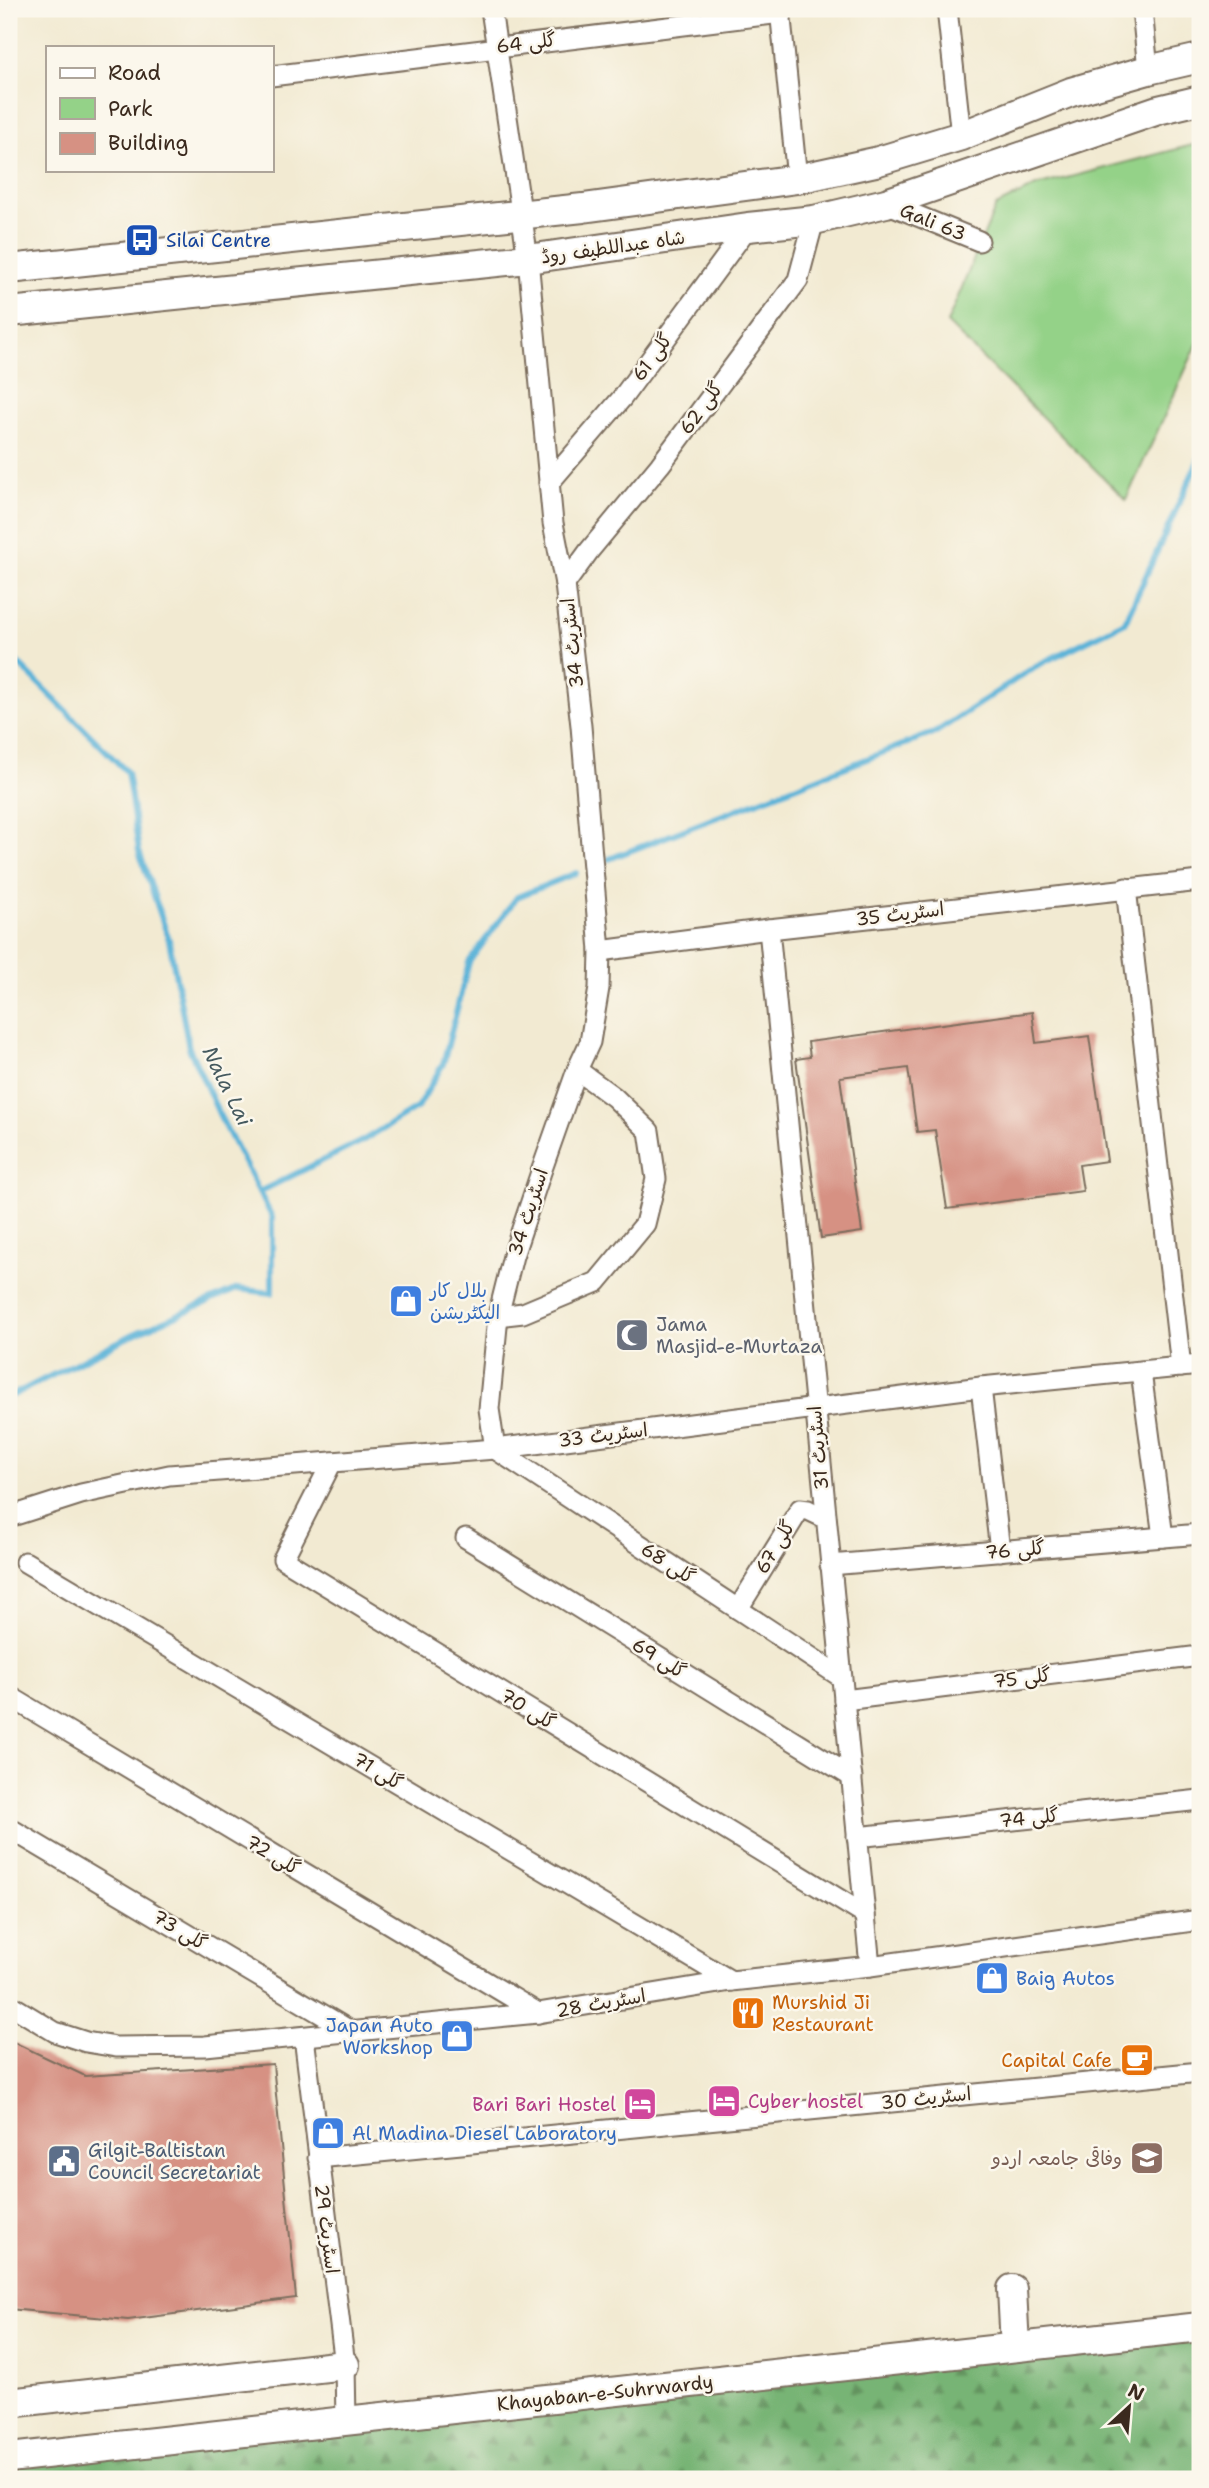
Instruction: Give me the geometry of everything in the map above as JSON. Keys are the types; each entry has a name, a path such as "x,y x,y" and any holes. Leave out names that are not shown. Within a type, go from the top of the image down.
{"street":[{"name":"اسٹریٹ 34","path":"491,9 528,259 553,523 565,584 580,726 600,951 599,988 590,1042 577,1070 517,1244 498,1316 489,1409 495,1449"},
{"path":"947,9 961,136"},
{"path":"1142,9 1148,69"},
{"name":"گلی 64","path":"273,76 780,11"},
{"path":"780,11 797,179"},
{"path":"9,269 583,208 797,179 875,162 961,136 1071,92 1148,69 1200,58"},
{"name":"شاہ عبداللطیف روڈ","path":"20,311 528,259 814,220 886,203 1158,110 1200,100"},
{"name":"Gali 63","path":"886,203 979,241"},
{"name":"گلی 62","path":"565,584 660,465 798,280 814,220"},
{"name":"گلی 61","path":"549,483 622,398 748,227"},
{"name":"اسٹریٹ 35","path":"600,951 769,929 1200,881"},
{"path":"1126,888 1191,1366"},
{"name":"اسٹریٹ 31","path":"769,929 870,1966"},
{"path":"498,1316 523,1313 597,1282 645,1224 656,1179 649,1131 614,1097 577,1070"},
{"name":"اسٹریٹ 33","path":"9,1517 81,1494 169,1475 495,1449 981,1387 1191,1366"},
{"path":"1141,1372 1163,1537"},
{"path":"981,1387 1000,1551"},
{"name":"گلی 68","path":"495,1449 841,1677"},
{"name":"گلی 70","path":"332,1462 283,1559 865,1915"},
{"name":"گلی 67","path":"738,1609 800,1509 825,1518"},
{"name":"گلی 76","path":"830,1565 1200,1534"},
{"name":"گلی 69","path":"466,1538 852,1777"},
{"name":"گلی 71","path":"25,1562 731,1981"},
{"name":"گلی 75","path":"844,1700 1200,1656"},
{"name":"گلی 72","path":"9,1696 538,2013"},
{"name":"گلی 74","path":"857,1837 1200,1800"},
{"name":"گلی 73","path":"9,1828 352,2032"},
{"name":"اسٹریٹ 28","path":"9,2004 55,2032 86,2042 116,2048 205,2046 538,2013 731,1981 870,1966 1200,1920"},
{"name":"اسٹریٹ 29","path":"304,2037 345,2365 346,2422"},
{"name":"اسٹریٹ 30","path":"318,2158 1200,2071"},
{"path":"1012,2290 1016,2347"},
{"name":"Khayaban-e-Suhrwardy","path":"9,2458 1200,2326"},
{"path":"9,2403 345,2365"}],"green space":[{"path":"1200,143 1200,338 1126,500 947,323 996,206 1036,186"},
{"path":"1200,2337 1200,2479 9,2479 9,2455"}],"building":[{"path":"1032,1012 1036,1043 1089,1036 1107,1161 1079,1165 1083,1191 947,1209 935,1130 917,1132 908,1068 840,1077 862,1232 821,1238 796,1059 810,1057 808,1042"},
{"path":"9,2040 85,2076 273,2064 296,2298 128,2320 9,2309"}],"waterway":[{"path":"609,859 936,732 1036,666 1125,622 1200,457"},
{"name":"Nala Lai","path":"9,654 127,772 139,851 169,940 189,1048 220,1116 272,1217 272,1293 237,1289 134,1334 9,1397"},
{"path":"259,1192 362,1141 418,1107 443,1064 469,962 517,897 576,873"}],"place":[{"name":"Silai Centre","path":"142,240"},
{"name":"بلال کار الیکٹریشن","path":"406,1301"},
{"name":"Jama Masjid-e-Murtaza","path":"632,1335"},
{"name":"Baig Autos","path":"992,1978"},
{"name":"Murshid Ji Restaurant","path":"748,2013"},
{"name":"Japan Auto Workshop","path":"457,2036"},
{"name":"Capital Cafe","path":"1137,2060"},
{"name":"Cyber hostel","path":"724,2101"},
{"name":"Bari Bari Hostel","path":"640,2104"},
{"name":"Al Madina Diesel Laboratory","path":"328,2133"},
{"name":"وفاقی جامعہ اردو","path":"1147,2158"},
{"name":"Gilgit-Baltistan Council Secretariat","path":"64,2161"}]}
